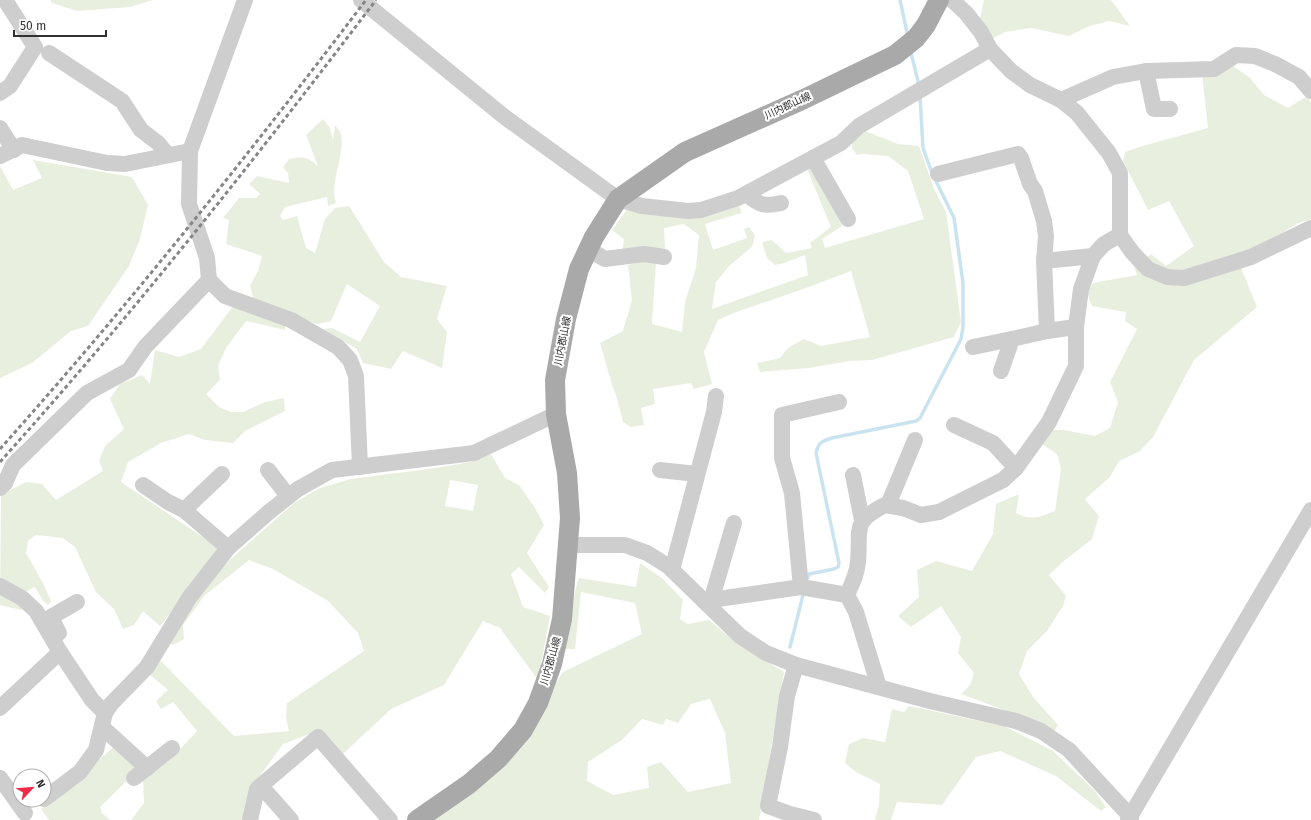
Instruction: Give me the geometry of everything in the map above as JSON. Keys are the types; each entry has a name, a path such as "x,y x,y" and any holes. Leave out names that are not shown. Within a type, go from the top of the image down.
{"main road":[{"name":"川内郡山線","path":"417,820 468,784 498,759 523,730 538,703 552,664 562,619 570,518 567,473 556,414 555,380 566,319 579,269 594,237 618,199 685,152 804,100 895,54 916,38 926,25 938,0"}],"street":[{"path":"0,93 10,86 35,47 5,0"},
{"path":"245,0 190,150 189,204 207,258 209,280 225,296 291,320 338,347 350,360 356,376 360,467"},
{"path":"361,0 506,118 618,199 642,206 688,211 701,210 746,194 841,143 859,126 990,49"},
{"path":"952,0 966,13 981,32 990,49 1011,71 1030,86 1061,100 1077,113 1109,152 1120,173 1120,235 1132,252 1148,269 1167,277 1184,278 1251,257 1311,228"},
{"path":"50,53 122,101 141,130 158,143 168,155"},
{"path":"1061,100 1113,77 1146,71 1214,69 1236,55 1255,56 1299,77 1311,91"},
{"path":"1146,71 1154,109 1170,109"},
{"path":"0,128 7,153 22,145 107,162 125,164 190,150"},
{"path":"938,174 1018,154 1021,158 1030,184 1035,191 1044,221 1046,236 1044,261 1047,331"},
{"path":"813,158 848,219"},
{"path":"746,194 758,204 767,206 781,203"},
{"path":"862,520 872,511 885,505 903,508 921,515 939,512 1003,480 1016,468 1049,422 1076,366 1076,327 1081,289 1093,256 1104,244 1120,235"},
{"path":"588,249 605,260 644,254 664,257"},
{"path":"1044,261 1093,256"},
{"path":"0,488 5,483 13,465 87,393 129,370 145,347 209,280"},
{"path":"973,347 1047,331 1076,327"},
{"path":"1001,371 1012,339"},
{"path":"672,570 714,412 716,396"},
{"path":"803,587 792,493 782,458 782,415 839,402"},
{"path":"52,793 80,772 96,750 103,720 110,704 147,667 189,598 228,548 288,496 332,470 474,453 556,414"},
{"path":"954,425 993,443 1016,468"},
{"path":"888,505 915,440"},
{"path":"268,470 288,496"},
{"path":"660,470 697,474"},
{"path":"184,510 222,474"},
{"path":"847,595 854,579 858,562 858,534 862,520 853,475"},
{"path":"143,485 168,502 184,510 228,548"},
{"path":"568,545 625,545 647,553 668,566 707,601 740,636 766,653 796,665 930,701 1016,721 1041,731 1069,750 1129,818 1311,510"},
{"path":"707,601 734,523"},
{"path":"0,586 22,598 36,611 103,720 147,768"},
{"path":"707,601 803,587 847,595"},
{"path":"847,595 856,612 879,687"},
{"path":"51,637 59,633 51,617 77,602"},
{"path":"0,708 60,652"},
{"path":"796,665 787,696 780,747 768,806 789,817 814,820"},
{"path":"250,820 258,789 318,737 390,820"},
{"path":"134,778 172,748"},
{"path":"0,778 20,817 32,808"},
{"path":"261,786 291,820"}],"green space":[{"path":"50,0 153,0 130,7 77,11 52,3"},
{"path":"984,0 1111,0 1130,26 1109,21 1087,27 1069,36 1031,28 1005,32 990,40 979,23"},
{"path":"1230,64 1249,77 1264,95 1288,108 1307,96 1311,102 1311,219 1296,224 1261,247 1239,257 1242,270 1257,307 1194,360 1153,437 1140,451 1119,461 1110,477 1085,499 1099,516 1092,539 1065,560 1049,575 1066,596 1063,606 1047,631 1027,651 1019,674 1033,697 1058,725 1054,732 1012,713 961,694 970,685 974,673 958,653 961,637 941,606 911,627 898,616 919,597 917,570 936,561 972,571 993,534 996,504 1019,494 1016,513 1027,517 1036,517 1055,511 1061,469 1057,454 1042,444 1052,430 1064,430 1095,436 1110,428 1118,402 1110,382 1137,329 1125,321 1126,312 1092,306 1088,294 1090,289 1093,283 1137,275 1134,266 1151,254 1166,266 1194,246 1169,201 1148,210 1123,161 1125,152 1208,128 1202,74"},
{"path":"323,119 330,128 333,140 335,125 341,134 341,152 334,187 336,203 328,206 327,197 285,207 280,216 283,220 297,216 306,248 315,253 325,219 335,208 349,206 384,262 401,277 447,286 437,319 447,332 442,368 403,351 391,369 363,363 357,349 323,329 332,328 360,342 380,306 347,284 331,321 317,324 254,301 250,286 258,271 262,256 226,244 229,220 223,218 239,198 256,198 260,194 249,184 257,176 289,183 288,173 283,167 289,159 305,158 318,166 306,135"},
{"path":"865,131 898,144 919,146 934,189 946,212 961,322 954,337 872,360 849,361 809,368 760,372 757,363 780,358 788,348 804,339 821,346 870,337 851,271 718,320 704,352 712,384 694,389 691,383 653,389 655,404 641,408 644,425 631,427 623,422 600,343 623,331 632,300 628,265 642,261 656,262 652,324 682,332 685,302 696,268 699,235 684,224 664,228 665,250 622,253 624,239 612,230 628,208 738,203 742,213 705,224 713,250 747,238 744,229 749,227 755,235 752,247 730,265 716,282 712,309 808,275 805,255 775,265 767,258 762,242 772,240 786,253 812,248 810,243 831,227 807,169 813,165 842,226 822,239 825,248 924,219 908,171 888,156 857,155 852,148 852,143"},
{"path":"33,160 132,177 148,205 140,239 129,266 88,326 71,331 32,363 0,378 0,166 13,190 42,178"},
{"path":"233,306 285,323 285,330 246,321 226,348 218,366 220,380 206,394 219,407 231,412 243,412 265,402 284,398 285,411 245,431 233,443 205,440 189,434 161,443 128,462 121,482 216,546 218,553 160,626 143,611 134,625 123,629 114,609 96,592 75,547 63,538 36,535 28,541 26,553 43,583 51,601 48,605 43,601 35,587 27,591 16,587 24,607 21,610 0,605 1,495 26,482 42,484 56,500 103,471 99,461 105,446 124,429 110,399 120,384 142,375 150,384 155,350 179,357 201,349"},
{"path":"491,454 505,478 519,485 535,508 544,525 527,553 549,587 545,593 519,567 511,574 523,607 550,616 538,680 500,628 483,621 444,685 391,709 343,754 320,730 283,744 254,784 244,820 131,820 144,803 143,779 155,769 168,762 197,731 173,702 161,709 156,701 168,690 149,674 161,661 234,736 289,731 286,717 287,703 364,651 358,633 328,601 273,569 249,560 204,596 183,625 184,639 173,645 169,642 173,632 222,567 294,503 320,488 351,479 471,462","holes":["450,480 478,485 473,511 445,506"]},
{"path":"640,563 663,579 683,600 680,619 688,624 709,620 739,645 784,672 759,820 427,820 549,693 563,672 642,634 635,603 581,592 575,649 565,649 575,592 579,578 636,587","holes":["710,699 725,733 731,783 688,792 661,762 647,767 649,788 613,795 587,781 588,762 622,740 642,719 663,725 666,719 678,723 691,704"]},
{"path":"909,706 1004,726 1053,751 1095,791 1106,807 1101,811 1056,776 1000,751 976,757 942,805 897,802 891,820 875,820 879,805 880,784 856,772 845,763 849,744 863,738 885,742 892,709 904,712"},
{"path":"115,746 140,768 100,807 102,813 110,820 49,820 41,809 52,808 52,800"}],"waterway":[{"path":"900,0 908,37"},
{"path":"911,53 919,85"},
{"path":"920,96 923,148 932,173"},
{"path":"807,579 809,574 834,569 838,567 839,563 816,453 819,445 823,441 832,438 916,421 920,418 961,339 963,327 963,283 954,218 935,179"},
{"path":"790,647 804,591"}],"railway":[{"path":"0,449 95,340 188,228 278,115 366,0"},
{"path":"0,462 98,350 193,235 376,0"}]}
